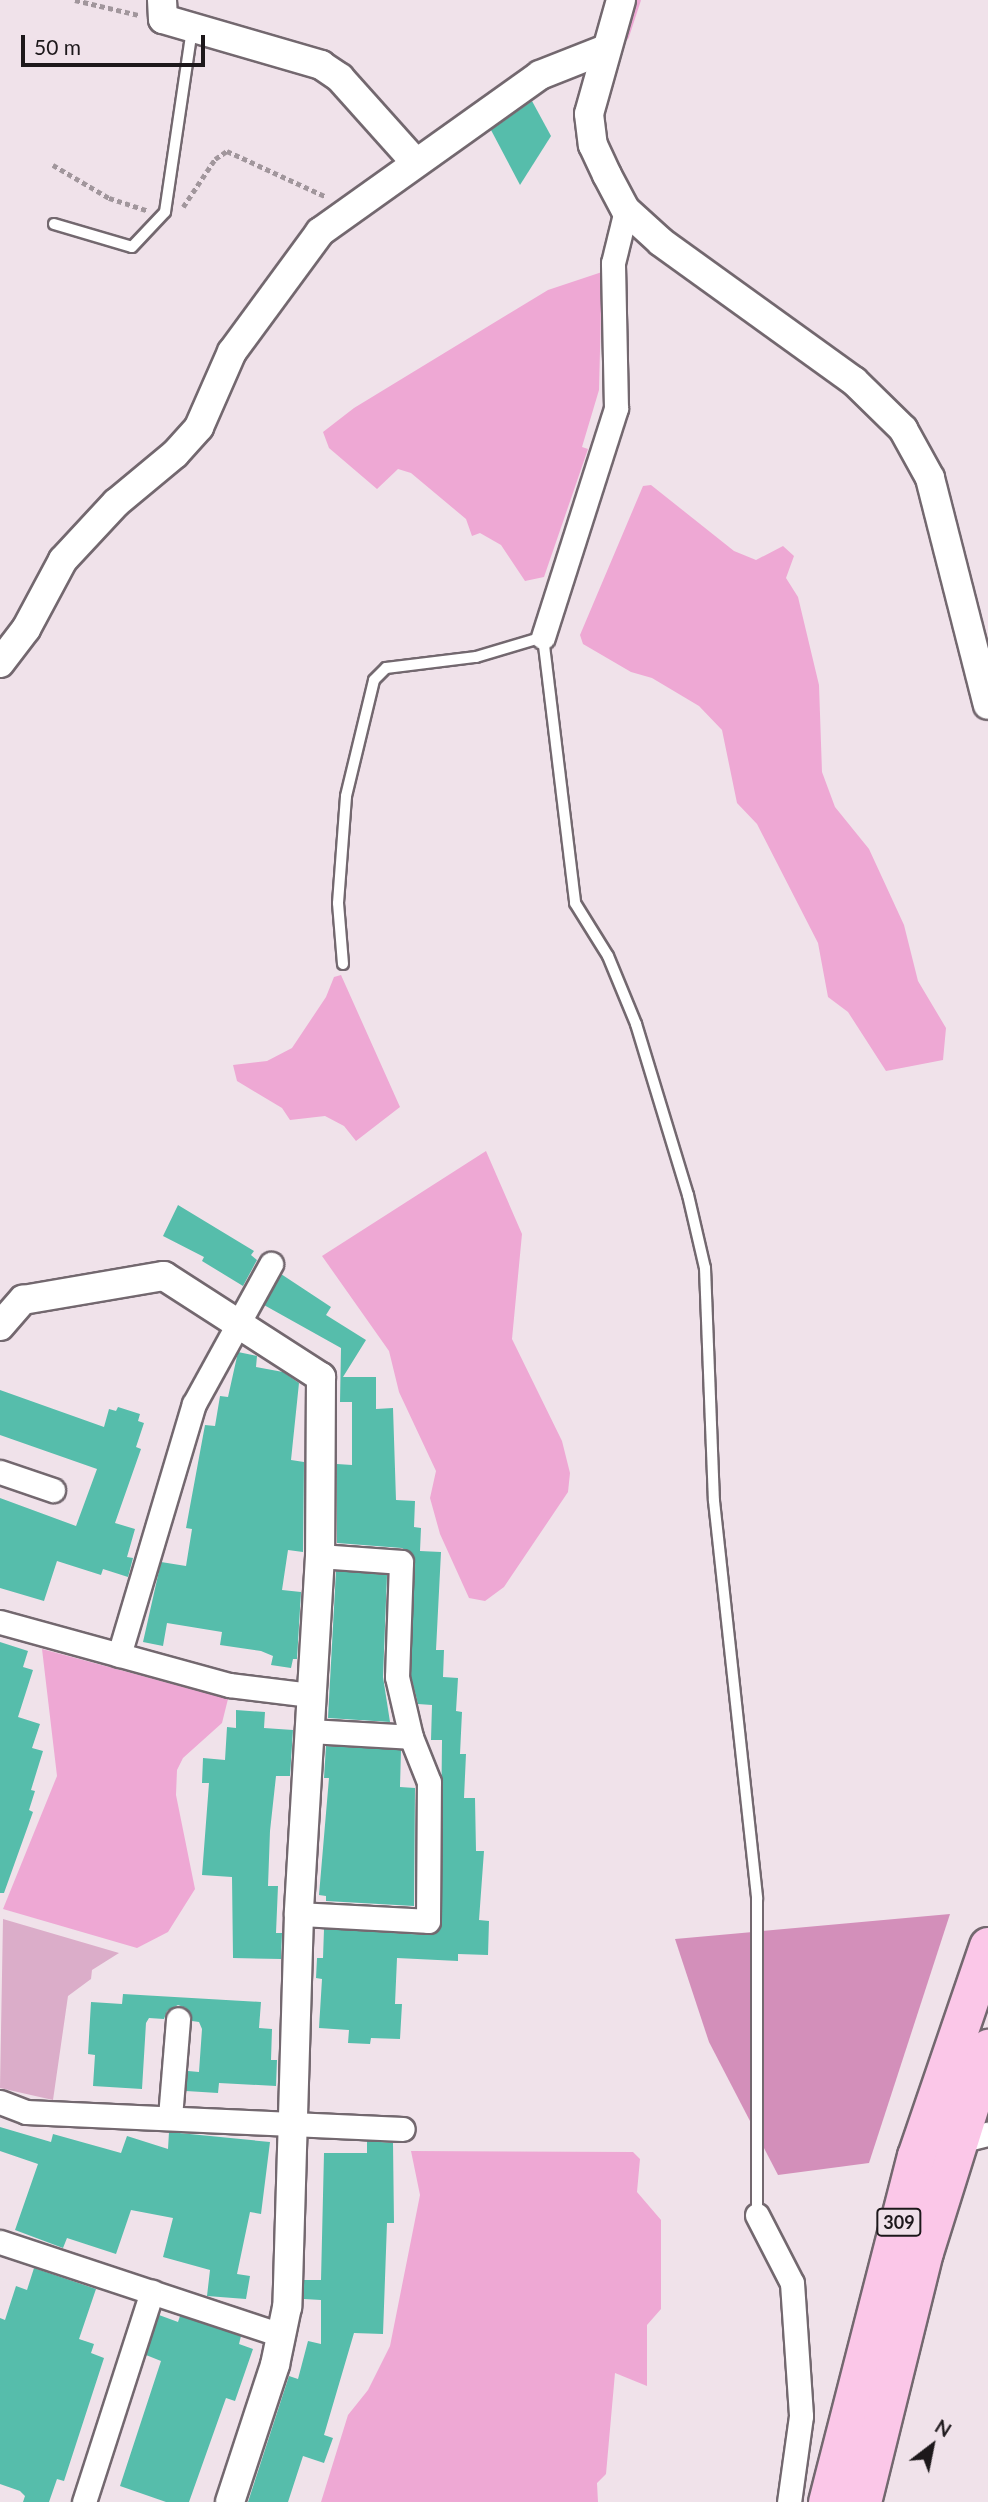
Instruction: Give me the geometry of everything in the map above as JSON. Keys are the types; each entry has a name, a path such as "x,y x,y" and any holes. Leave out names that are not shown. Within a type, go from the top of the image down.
{"highway":[{"name":"309","path":"827,2502 916,2156 988,1946"},
{"name":"309","path":"863,2502 972,2138 988,2048"}],"street":[{"path":"621,0 589,114 593,145 626,209 661,243 854,381 903,429 930,478 988,705"},
{"path":"163,10 192,29 321,65 340,78 415,162"},
{"path":"0,663 26,629 63,560 116,503 175,454 199,427 232,352 320,232 540,75 606,49"},
{"path":"543,637 616,408 613,263 626,209"},
{"path":"119,1655 194,1404 271,1264"},
{"path":"0,1326 23,1300 164,1276 321,1377 320,1556 299,1914 286,2307 281,2335 230,2502"},
{"path":"0,1472 53,1490"},
{"path":"299,1914 428,1922 429,1782 411,1737 397,1676 401,1562 320,1556"},
{"path":"0,1622 229,1685 310,1695"},
{"path":"308,1731 411,1737"},
{"path":"170,2117 178,2019"},
{"path":"0,2102 26,2112 403,2129"},
{"path":"757,2215 792,2283 801,2416 789,2502"},
{"path":"0,2242 281,2335"},
{"path":"83,2502 152,2292"}],"lane":[{"path":"54,224 132,247 165,212 192,29"},
{"path":"343,964 338,903 346,796 374,680 386,668 476,657 543,637 575,903 608,956 636,1024 688,1195 705,1268 714,1501 757,1898 757,2215"}],"path":[{"path":"75,0 163,10"},
{"path":"53,165 109,198 165,212 187,206 215,159 227,151 352,210"}],"shaded area":[{"path":"602,272 599,390 582,447 588,449 544,577 525,581 501,545 480,533 472,536 466,519 411,473 398,469 377,489 329,448 323,432 354,408 548,290"},
{"path":"651,485 734,551 756,560 783,546 794,556 786,578 798,597 819,685 822,772 835,807 869,849 904,925 918,981 946,1028 943,1060 886,1071 848,1012 828,997 818,943 757,824 737,803 722,730 699,706 652,678 631,672 583,644 580,635 643,486"},
{"path":"341,975 400,1107 356,1141 344,1126 325,1116 290,1120 282,1108 237,1081 233,1065 267,1061 292,1048 326,997 334,977"},
{"path":"486,1151 522,1234 512,1339 562,1441 570,1473 568,1492 504,1587 485,1601 469,1598 440,1534 430,1498 436,1471 399,1392 389,1351 322,1256"},
{"path":"42,1649 228,1699 222,1723 183,1758 177,1770 176,1795 195,1889 168,1932 137,1948 3,1909 57,1776"},
{"path":"950,1914 869,2163 778,2175 709,2042 675,1939"},
{"path":"3,1919 119,1953 92,1970 91,1979 68,1996 53,2100 0,2088"},
{"path":"411,2151 633,2152 640,2159 637,2192 661,2220 661,2309 647,2325 647,2386 615,2373 606,2474 597,2483 598,2502 321,2502 348,2415 368,2390 390,2346 420,2195"}],"building":[{"path":"532,101 551,136 520,185 491,130"},
{"path":"178,1205 254,1251 251,1255 257,1260 243,1286 202,1261 204,1257 163,1236"},
{"path":"281,1274 331,1307 326,1315 366,1340 343,1377 376,1377 376,1409 393,1408 396,1500 415,1501 414,1527 421,1528 420,1551 441,1552 436,1650 444,1650 443,1677 458,1678 456,1711 462,1712 460,1754 466,1754 464,1798 475,1798 476,1851 484,1851 479,1920 489,1921 488,1955 458,1954 458,1961 397,1958 395,2004 402,2004 400,2039 371,2038 370,2044 348,2043 349,2030 319,2028 322,1979 316,1978 317,1958 323,1958 324,1929 427,1935 440,1928 442,1740 431,1740 432,1705 418,1704 411,1676 413,1555 402,1548 337,1543 337,1464 352,1465 352,1402 340,1402 341,1348 264,1305"},
{"path":"238,1352 257,1356 256,1367 283,1372 299,1383 291,1460 304,1462 303,1552 288,1550 282,1590 301,1592 297,1659 293,1659 291,1668 271,1665 273,1656 261,1651 220,1645 222,1632 167,1623 163,1646 143,1642 161,1562 186,1566 192,1529 186,1528 205,1425 215,1426 220,1396 228,1397"},
{"path":"0,1390 104,1427 109,1409 116,1411 118,1407 140,1414 138,1421 144,1423 136,1447 141,1449 115,1523 135,1529 127,1557 133,1558 128,1577 103,1569 101,1575 57,1561 44,1601 0,1588 0,1498 76,1526 97,1469 0,1435"},
{"path":"336,1571 387,1575 383,1677 390,1722 328,1718"},
{"path":"0,1642 28,1651 23,1667 33,1670 18,1717 40,1724 32,1748 43,1751 31,1790 35,1791 29,1810 33,1812 4,1893 0,1893"},
{"path":"236,1710 265,1712 264,1728 293,1730 290,1776 276,1776 270,1831 268,1886 278,1886 276,1933 282,1933 281,1959 233,1958 232,1877 202,1875 209,1783 202,1783 203,1758 225,1760 227,1727 236,1728"},
{"path":"326,1746 401,1750 400,1787 415,1788 414,1906 326,1901 326,1896 319,1895 329,1778 324,1778"},
{"path":"123,1994 261,2002 259,2028 272,2029 271,2060 277,2060 276,2086 219,2083 218,2093 186,2091 188,2071 199,2072 202,2029 199,2022 192,2021 186,2008 178,2005 167,2011 164,2019 149,2018 146,2023 142,2089 93,2086 95,2055 88,2054 91,2002 122,2004"},
{"path":"0,2127 51,2142 53,2134 121,2153 127,2136 168,2149 169,2132 270,2142 261,2214 250,2212 237,2274 250,2276 246,2299 207,2296 210,2270 163,2257 173,2218 131,2210 116,2254 67,2238 63,2248 15,2230 38,2164 0,2151"},
{"path":"367,2141 393,2143 394,2223 387,2223 383,2334 354,2333 324,2435 333,2438 324,2463 303,2456 288,2502 248,2502 289,2376 298,2379 308,2341 321,2344 321,2300 304,2299 304,2280 321,2280 324,2153 367,2153"},
{"path":"34,2268 96,2289 79,2339 94,2344 91,2353 104,2358 64,2481 57,2479 49,2502 23,2502 25,2496 20,2491 0,2484 0,2318 5,2320 16,2286 27,2290"},
{"path":"159,2315 178,2322 180,2316 241,2336 239,2344 253,2349 235,2401 226,2398 189,2502 166,2502 120,2486 161,2361 146,2355"}],"waterway":[{"path":"625,36 637,0"}]}
